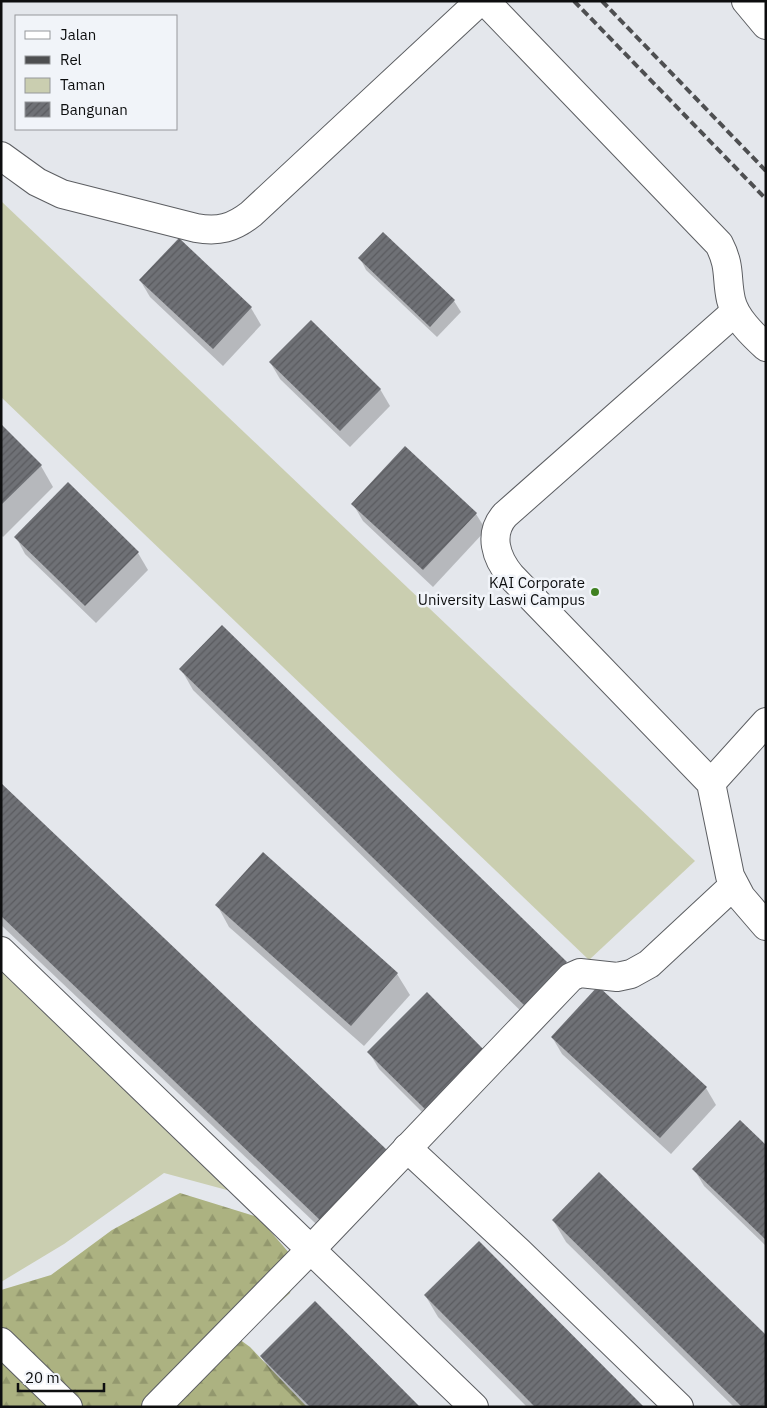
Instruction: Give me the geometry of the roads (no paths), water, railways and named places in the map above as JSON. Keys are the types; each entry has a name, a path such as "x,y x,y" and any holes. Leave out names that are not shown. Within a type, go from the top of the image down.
{"lane":[{"path":"1,156 37,182 62,194 205,229 227,229 251,214 480,1"},
{"path":"485,1 719,244 727,260 731,300 735,312 766,347"},
{"path":"735,312 505,515 495,535 500,560 511,576 711,783 730,876 741,897 766,926"},
{"path":"711,783 766,722"},
{"path":"156,1407 310,1250 571,977 580,973 617,977 637,971 648,964 734,885"},
{"path":"1,951 474,1407"},
{"path":"407,1148 519,1252 679,1407"},
{"path":"1,1342 68,1407"}],"railway":[{"path":"574,1 766,199"},
{"path":"602,1 766,171"}],"place":[{"name":"KAI Corporate University Laswi Campus","path":"595,592"}]}
